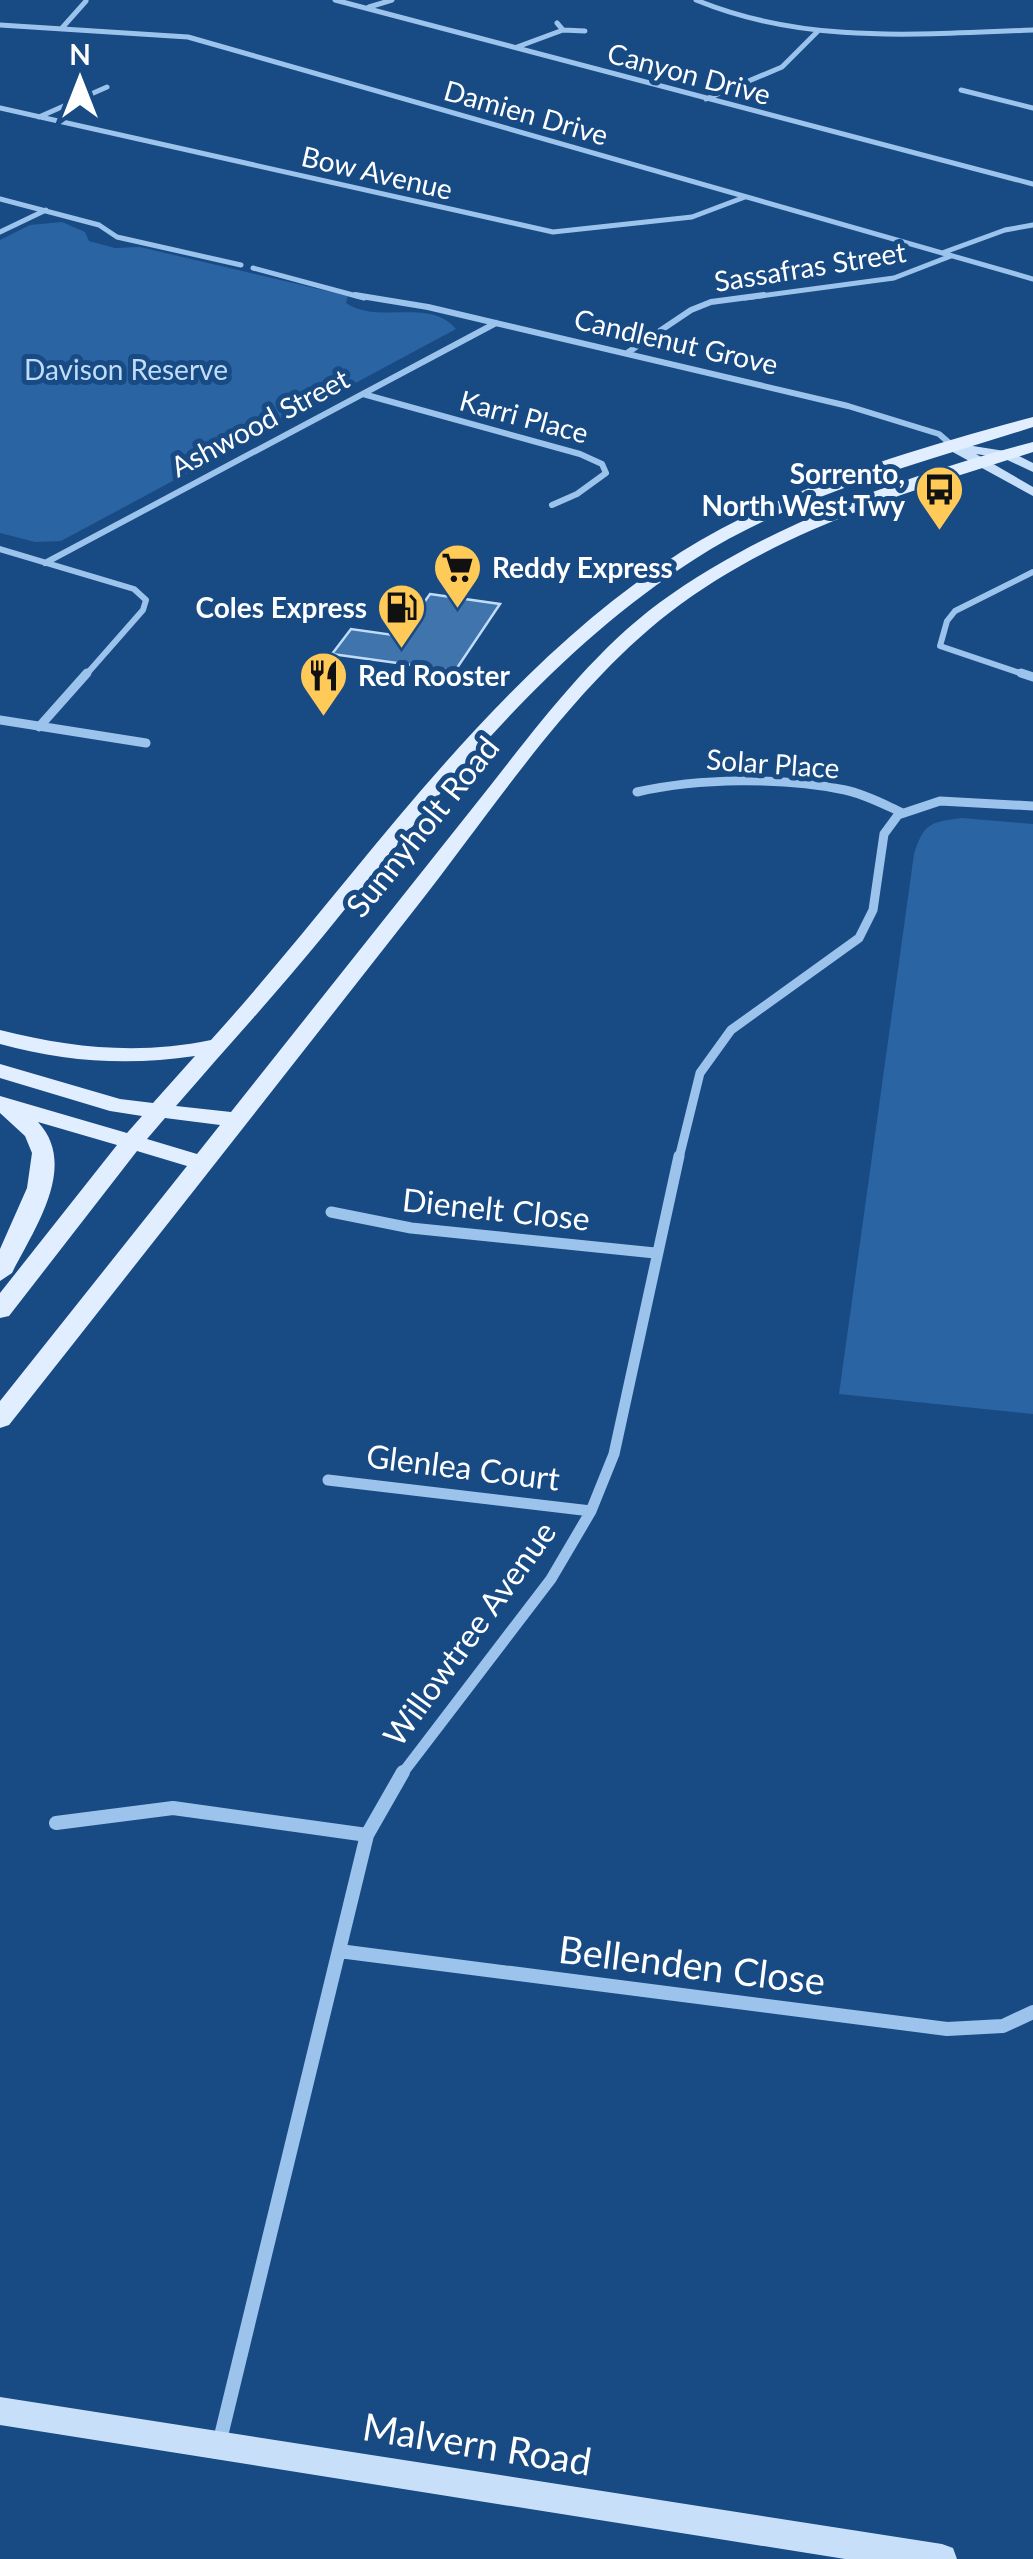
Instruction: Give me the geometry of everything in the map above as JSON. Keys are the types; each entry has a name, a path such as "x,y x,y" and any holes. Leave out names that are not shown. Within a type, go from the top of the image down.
{"main road":[{"name":"Sunnyholt Road","path":"0,1310 132,1142 223,1044 458,758 572,644 658,575 747,522 833,486 1033,422"},
{"name":"Sunnyholt Road","path":"0,1420 555,718 630,638 686,593 764,546 838,513 1033,447"},
{"path":"0,1037 50,1049 119,1056 183,1054 223,1044"},
{"path":"0,1072 118,1106 238,1120"},
{"path":"0,1103 206,1164"},
{"path":"0,1103 39,1138 44,1157 42,1182 0,1274"}],"street":[{"name":"Canyon Drive","path":"335,0 1033,184"},
{"path":"366,8 392,0"},
{"path":"696,0 744,19 818,30 1033,30"},
{"path":"62,28 86,1"},
{"path":"556,23 563,30"},
{"name":"Damien Drive","path":"0,25 188,37 1033,279"},
{"path":"514,48 563,30 586,31"},
{"path":"705,99 783,68 802,52 818,30"},
{"path":"39,117 106,88"},
{"path":"961,90 1033,108"},
{"name":"Bow Avenue","path":"0,108 552,232 692,217 746,197"},
{"path":"0,199 100,225 117,237 241,265"},
{"path":"0,232 46,210"},
{"path":"942,253 1005,230 1033,225"},
{"name":"Sassafras Street","path":"626,353 711,302 894,278 952,256"},
{"name":"Candlenut Grove","path":"253,268 380,302 410,304 496,322 871,412 938,434 954,447"},
{"name":"Ashwood Street","path":"45,563 496,322"},
{"name":"Karri Place","path":"362,394 580,454 606,469 606,473 577,494 552,505"},
{"path":"954,447 1006,455 1033,468"},
{"path":"954,447 1033,492"},
{"path":"0,549 134,589 146,600 143,610 40,726"},
{"path":"1033,572 955,611 947,621 940,646 1033,677"},
{"path":"0,720 146,743"},
{"name":"Solar Place","path":"637,792 701,780 762,782 847,790 902,813"},
{"path":"902,813 940,802 1033,806"},
{"name":"Willowtree Avenue","path":"218,2445 367,1835 405,1769 551,1579 591,1512 614,1454 655,1253 700,1073 731,1030 859,938 873,910 884,834 902,813"},
{"name":"Dienelt Close","path":"332,1212 411,1228 655,1253"},
{"name":"Glenlea Court","path":"328,1480 591,1512"},
{"path":"56,1823 174,1808 367,1835"},
{"name":"Bellenden Close","path":"339,1951 947,2029 985,2030 1017,2024 1033,2012"},
{"name":"Malvern Road","path":"0,2411 942,2559"}],"green space":[{"name":"Davison Reserve","path":"62,222 85,232 89,241 115,248 140,247 348,296 346,303 359,309 432,315 456,329 61,541 35,542 0,533 0,240 30,225"},
{"path":"962,818 1033,824 1033,1414 839,1394 914,854 930,826"}],"building":[{"path":"430,594 500,604 455,671 332,654 351,629 400,636"}],"place":[{"name":"Sorrento, North West Twy","path":"940,532"},
{"name":"Reddy Express","path":"457,610"},
{"name":"Coles Express","path":"402,650"},
{"name":"Red Rooster","path":"323,718"}]}
